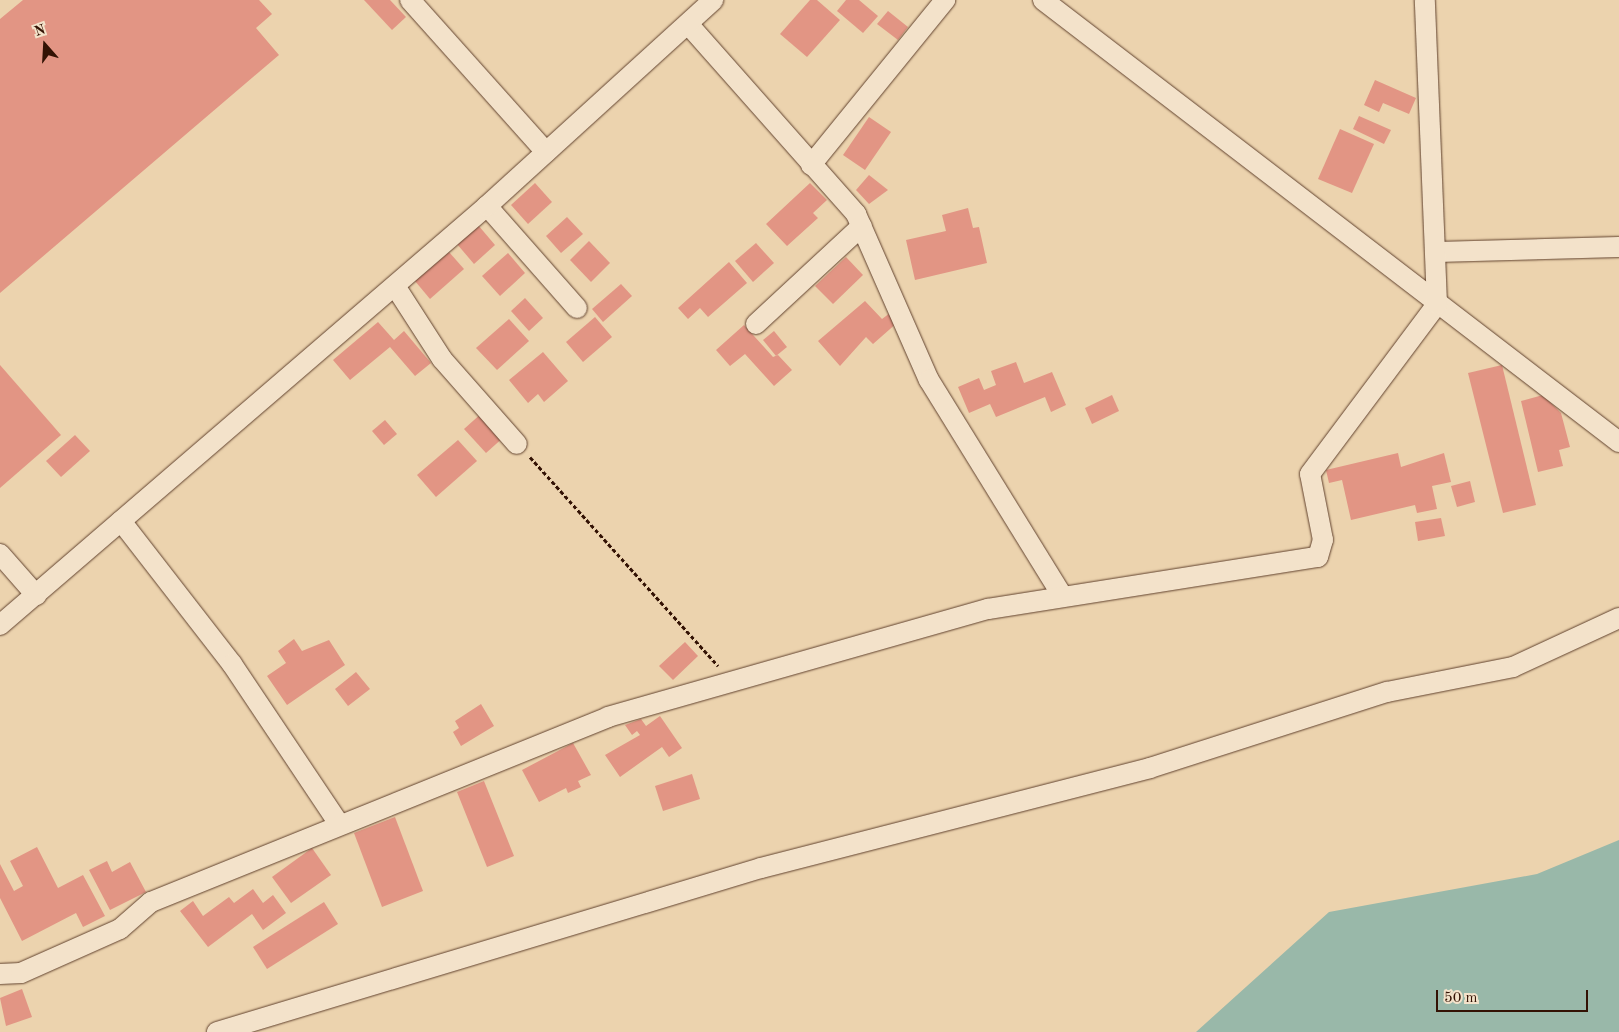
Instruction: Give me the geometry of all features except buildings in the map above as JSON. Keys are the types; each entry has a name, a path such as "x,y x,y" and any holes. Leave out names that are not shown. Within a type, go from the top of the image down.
{"street":[{"path":"410,0 546,152"},
{"path":"0,625 396,286 487,206 713,0"},
{"path":"811,165 945,0"},
{"path":"1042,0 1619,442"},
{"path":"0,974 21,973 120,929 151,902 339,824 608,717 988,609 1062,595 1318,557 1323,540 1310,474 1437,304 1437,252 1425,0"},
{"path":"688,24 856,214 929,380 1062,595"},
{"path":"487,206 577,308"},
{"path":"756,324 862,226"},
{"path":"1437,252 1619,247"},
{"path":"396,286 442,359 518,444"},
{"path":"121,521 232,664 339,824"},
{"path":"0,554 36,595"},
{"path":"217,1032 761,868 1150,768 1387,692 1513,667 1619,618"}],"path":[{"path":"518,444 733,682"}],"shaded area":[{"path":"1619,840 1619,1032 1196,1032 1329,912 1537,874"}]}
